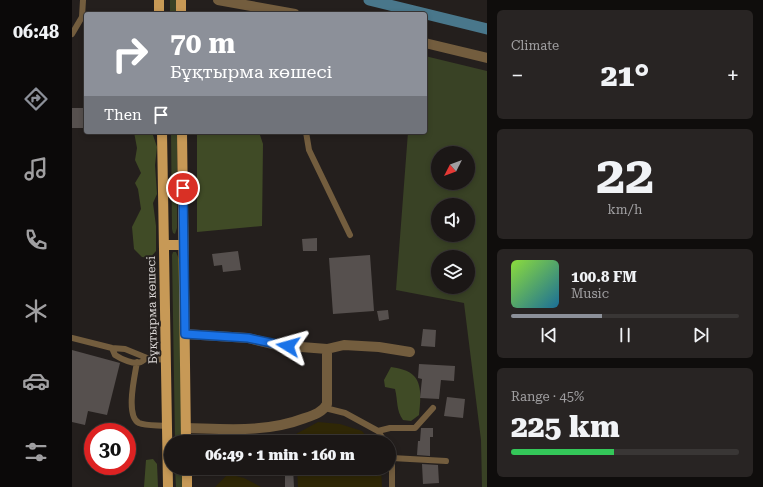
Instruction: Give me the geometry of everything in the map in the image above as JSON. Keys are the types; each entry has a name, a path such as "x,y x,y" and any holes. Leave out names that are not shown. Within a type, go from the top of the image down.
{"main road":[{"path":"159,0 159,12"},
{"path":"181,0 182,12"},
{"name":"Бұқтырма көшесі","path":"162,134 168,487"},
{"path":"182,134 186,435"},
{"path":"164,245 183,245"},
{"path":"187,475 187,487"}],"street":[{"path":"218,0 284,12"},
{"path":"427,43 487,58"},
{"path":"185,334 248,338 276,344 327,349 344,345 379,347 410,352"},
{"path":"186,428 258,429 290,424 316,414 325,408 327,404 327,349"}],"lane":[{"path":"72,34 82,16 83,0"},
{"path":"306,134 309,150 350,235"},
{"path":"72,338 112,348 125,349 147,358 166,360"},
{"path":"112,348 115,355 120,358 141,362 147,358"},
{"path":"137,362 132,400 132,414 135,420 139,423 167,426"},
{"path":"325,408 345,413 378,431 381,435"},
{"path":"378,431 390,428 415,428 433,408"},
{"path":"396,458 446,461"},
{"path":"392,475 392,487"}],"green space":[{"path":"170,0 177,0 177,12 170,12"},
{"path":"427,56 487,71 487,487 482,487 481,440 464,303 396,290 408,134 427,134"},
{"path":"134,134 153,134 157,147 155,165 157,194 153,203 156,226 156,251 150,258 142,257 134,249 132,227 141,209 138,189 135,183 141,173 135,160 137,148"},
{"path":"171,134 177,134 177,228 175,234 173,233"},
{"path":"197,134 260,134 263,144 262,226 197,232"},
{"path":"173,252 176,252 179,259 182,435 175,435"},
{"path":"391,367 409,372 414,376 419,384 419,415 411,421 403,420 401,416 398,409 395,389 385,387 384,380"},
{"path":"153,459 157,464 158,487 144,487 146,460"},
{"path":"175,475 182,475 182,487 176,487"}],"sand":[{"path":"318,422 340,424 362,431 365,435 296,435"},
{"path":"227,475 232,475 244,478 261,487 215,487"},
{"path":"297,475 381,475 382,487 298,487"}],"building":[{"path":"72,108 84,108 84,128 72,128"},
{"path":"317,238 317,251 303,251 302,239"},
{"path":"238,251 241,270 223,272 222,265 214,266 212,254"},
{"path":"370,255 374,311 333,314 329,258"},
{"path":"388,310 389,319 379,321 377,311"},
{"path":"423,329 436,330 435,347 421,346"},
{"path":"72,350 120,363 107,415 88,411 84,425 72,422"},
{"path":"419,364 455,366 454,381 441,380 439,399 420,398 422,379 418,378"},
{"path":"447,397 465,399 463,418 444,416"},
{"path":"421,428 433,428 433,437 430,437 430,456 417,455"},
{"path":"422,464 438,465 439,483 423,484"},
{"path":"285,475 293,475 294,487 285,487"}],"waterway":[{"path":"369,0 418,12"},
{"path":"427,14 487,29"}],"route":[{"path":"183,188 185,334 248,338 288,346"}]}
